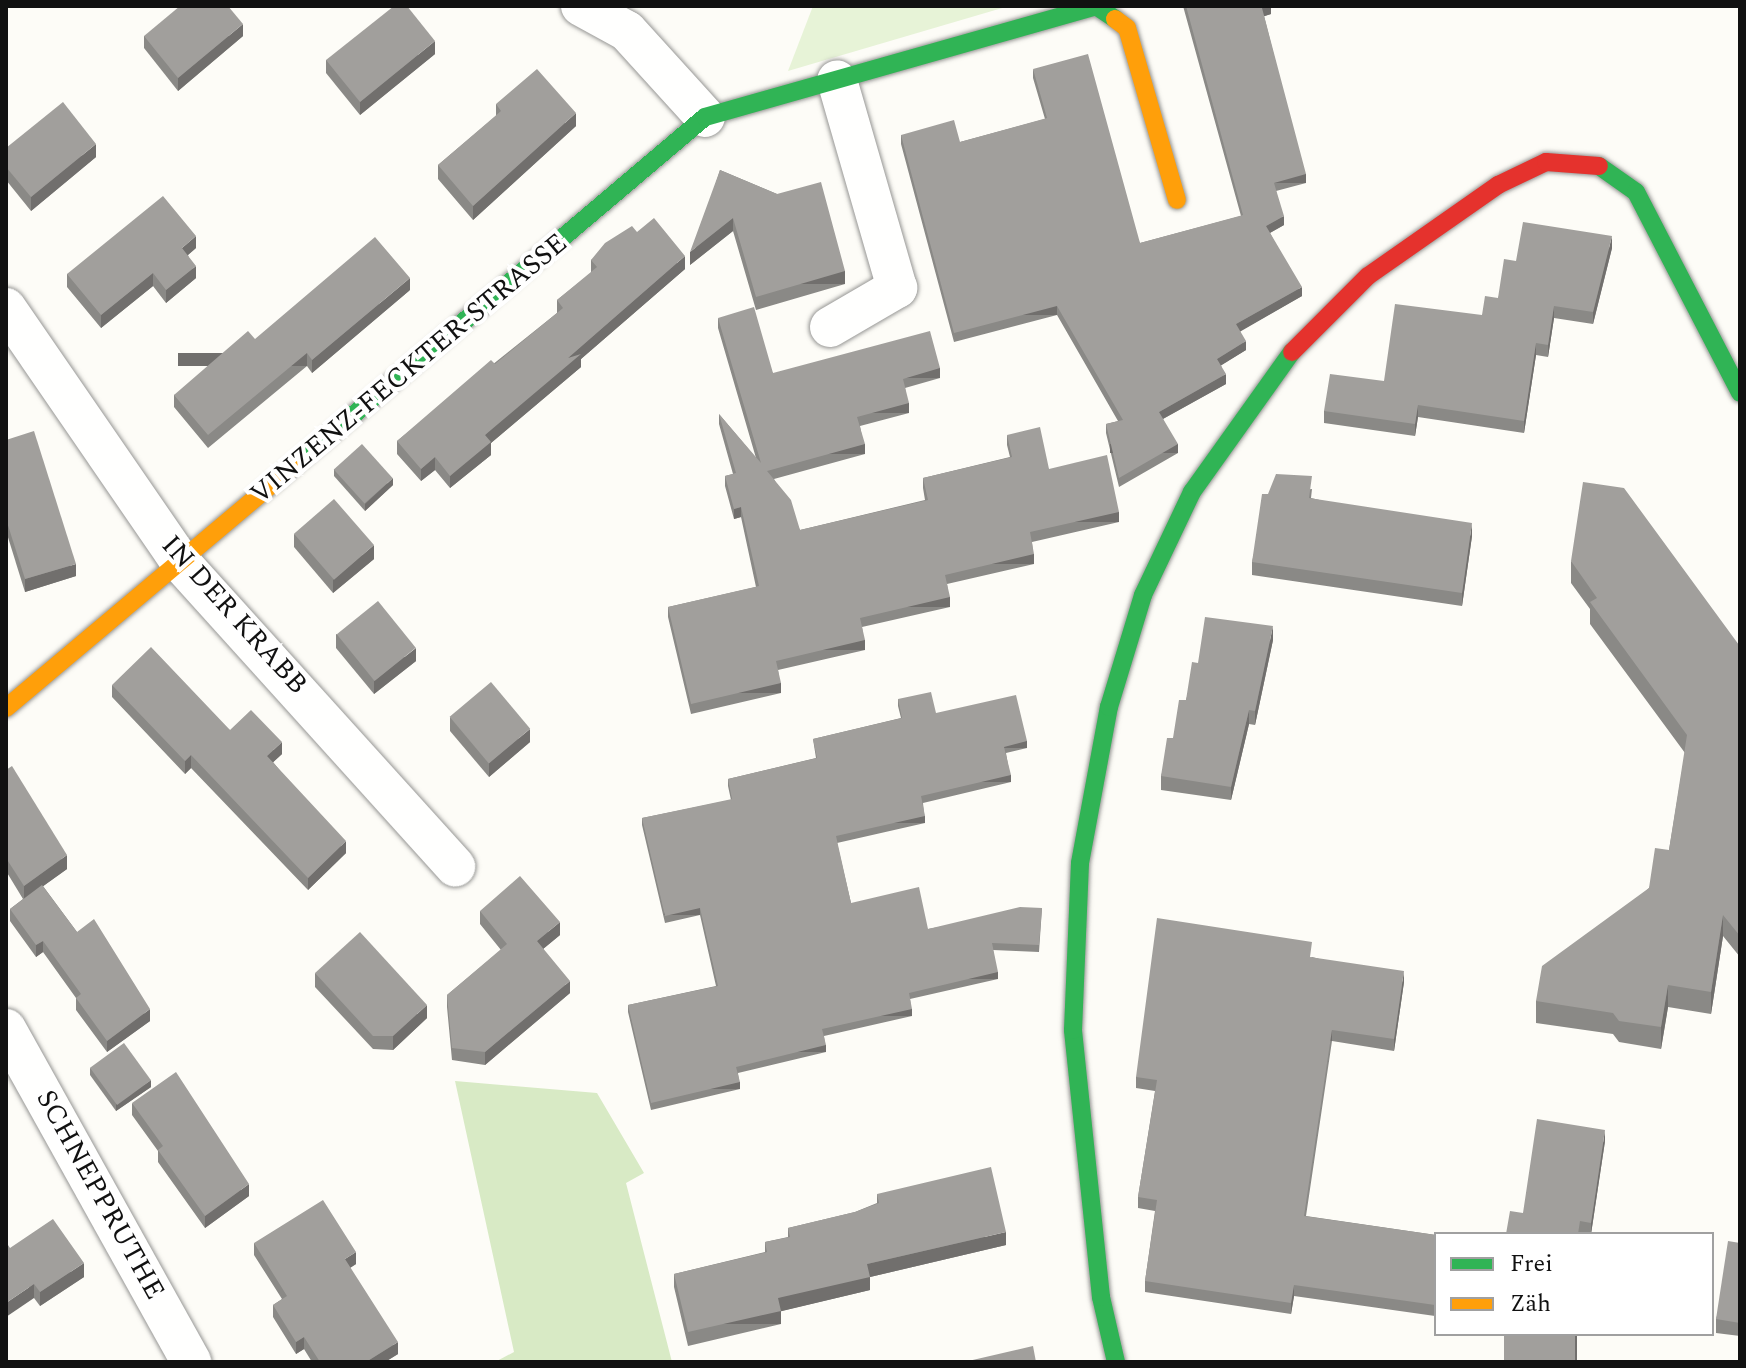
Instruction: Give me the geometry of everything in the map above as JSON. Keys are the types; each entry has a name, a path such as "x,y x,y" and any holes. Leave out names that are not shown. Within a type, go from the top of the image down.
{"street":[{"path":"581,6 627,31 705,117"},
{"name":"VINZENZ-FECKTER-STRASSE","path":"6,708 705,117 1096,6 1127,28 1177,200"},
{"path":"830,327 897,288 837,80"},
{"path":"1116,1362 1101,1297 1073,1030 1080,863 1109,707 1138,609 1192,492 1285,359 1368,276 1498,185 1546,162 1593,162 1636,192 1740,393"},
{"name":"IN DER KRABB","path":"6,308 181,563 455,866"},
{"name":"SCHNEPPRUTHE","path":"6,1029 191,1362"}],"green space":[{"path":"813,6 1009,6 788,71"},
{"path":"455,1081 597,1093 644,1173 626,1183 672,1362 495,1362 514,1352"}],"building":[{"path":"180,6 228,6 243,24 178,78 144,36"},
{"path":"394,6 407,6 435,41 360,102 326,60"},
{"path":"1186,6 1268,6 1262,8 1306,174 1274,183 1284,216 1266,226 1302,287 1236,324 1246,341 1217,359 1226,374 1159,412 1178,444 1119,478 1106,424 1123,420 1057,306 954,333 901,135 954,120 960,142 1047,118 1033,69 1088,54 1140,243 1243,215"},
{"path":"537,69 576,113 473,206 438,165 501,111 496,104"},
{"path":"63,102 96,144 31,197 6,167 6,148"},
{"path":"720,170 777,194 821,182 845,271 756,297 733,218 690,252"},
{"path":"163,196 196,236 182,248 196,266 166,290 153,273 101,315 67,274"},
{"path":"654,218 685,256 568,358 581,354 485,435 491,442 450,476 435,457 421,469 397,441 491,360 495,364 563,308 557,300 597,267 591,260 605,243 632,226 637,232"},
{"path":"1523,222 1612,236 1593,312 1554,306 1548,345 1536,343 1524,421 1418,405 1415,424 1324,411 1330,374 1384,381 1395,304 1482,315 1485,296 1498,298 1504,259 1516,261"},
{"path":"375,237 410,278 312,360 307,353 208,435 174,395 248,331 255,339"},
{"path":"754,307 773,373 930,331 940,368 903,379 909,403 857,417 865,444 767,471 791,500 800,530 928,500 923,478 1012,457 1007,435 1040,427 1049,469 1107,455 1119,512 1030,532 1034,554 945,575 950,597 860,618 865,640 776,661 781,683 691,704 668,607 759,586 741,507 734,509 725,476 736,473 719,414 761,463 718,318"},
{"path":"34,431 76,564 25,579 6,519 6,440"},
{"path":"362,444 393,478 365,504 334,469"},
{"path":"1276,474 1312,476 1309,498 1472,523 1462,593 1252,562 1262,494 1268,494"},
{"path":"1583,482 1624,488 1740,644 1740,936 1723,915 1711,992 1668,985 1661,1027 1619,1021 1613,1013 1536,1001 1542,966 1649,888 1655,848 1669,850 1687,735 1590,602 1597,598 1571,561"},
{"path":"334,499 374,545 334,580 294,534"},
{"path":"378,601 416,648 375,681 337,634"},
{"path":"1205,617 1273,626 1255,711 1249,710 1231,787 1161,776 1167,738 1173,738 1179,700 1186,700 1192,662 1198,663"},
{"path":"151,647 230,730 251,710 282,742 267,756 346,841 308,878 191,755 185,761 112,685"},
{"path":"491,682 530,729 489,763 450,717"},
{"path":"931,692 936,713 1016,695 1027,741 1004,747 1011,775 921,796 925,816 836,836 851,903 919,887 928,929 1020,907 1042,908 1039,945 992,943 998,972 909,993 912,1009 822,1029 826,1045 736,1067 740,1082 651,1103 628,1005 718,986 700,908 665,916 642,818 732,799 728,779 817,758 813,739 902,718 898,699"},
{"path":"12,766 67,855 24,886 6,858 6,770"},
{"path":"520,876 560,922 537,941 570,981 485,1052 452,1048 447,995 507,944 480,911"},
{"path":"42,885 77,932 94,919 150,1009 107,1041 76,998 81,994 43,941 36,945 10,909"},
{"path":"1157,918 1312,942 1310,957 1404,971 1394,1039 1332,1030 1304,1216 1434,1235 1434,1305 1294,1285 1291,1303 1145,1281 1157,1200 1138,1197 1157,1080 1136,1077"},
{"path":"360,932 427,1005 393,1036 373,1036 315,973"},
{"path":"124,1043 151,1080 117,1105 90,1068"},
{"path":"176,1072 249,1184 205,1216 158,1150 163,1146 132,1103"},
{"path":"1537,1119 1605,1130 1591,1223 1580,1221 1578,1232 1506,1232 1510,1211 1523,1213"},
{"path":"991,1167 1006,1232 867,1264 870,1277 778,1298 781,1311 688,1332 674,1274 767,1252 765,1242 790,1237 788,1228 879,1203 877,1194"},
{"path":"323,1200 356,1252 345,1259 398,1342 366,1362 320,1362 304,1337 296,1342 273,1305 287,1296 254,1243"},
{"path":"53,1219 84,1263 40,1292 34,1284 6,1303 6,1242 10,1248"},
{"path":"1728,1241 1740,1243 1740,1323 1716,1319"},
{"path":"1504,1336 1575,1336 1575,1362 1504,1362"},
{"path":"1033,1346 1036,1362 964,1362"}],"traffic: fast":[{"path":"292,467 705,117 1096,6 1115,19"},
{"path":"1599,166 1636,192 1740,393"},
{"path":"1116,1362 1101,1297 1073,1030 1080,863 1109,707 1143,595 1192,492 1292,352"}],"traffic: slow":[{"path":"1115,19 1127,28 1177,200"},
{"path":"6,708 292,467"}],"traffic: jam":[{"path":"1292,352 1368,276 1498,185 1546,162 1599,166"}]}
